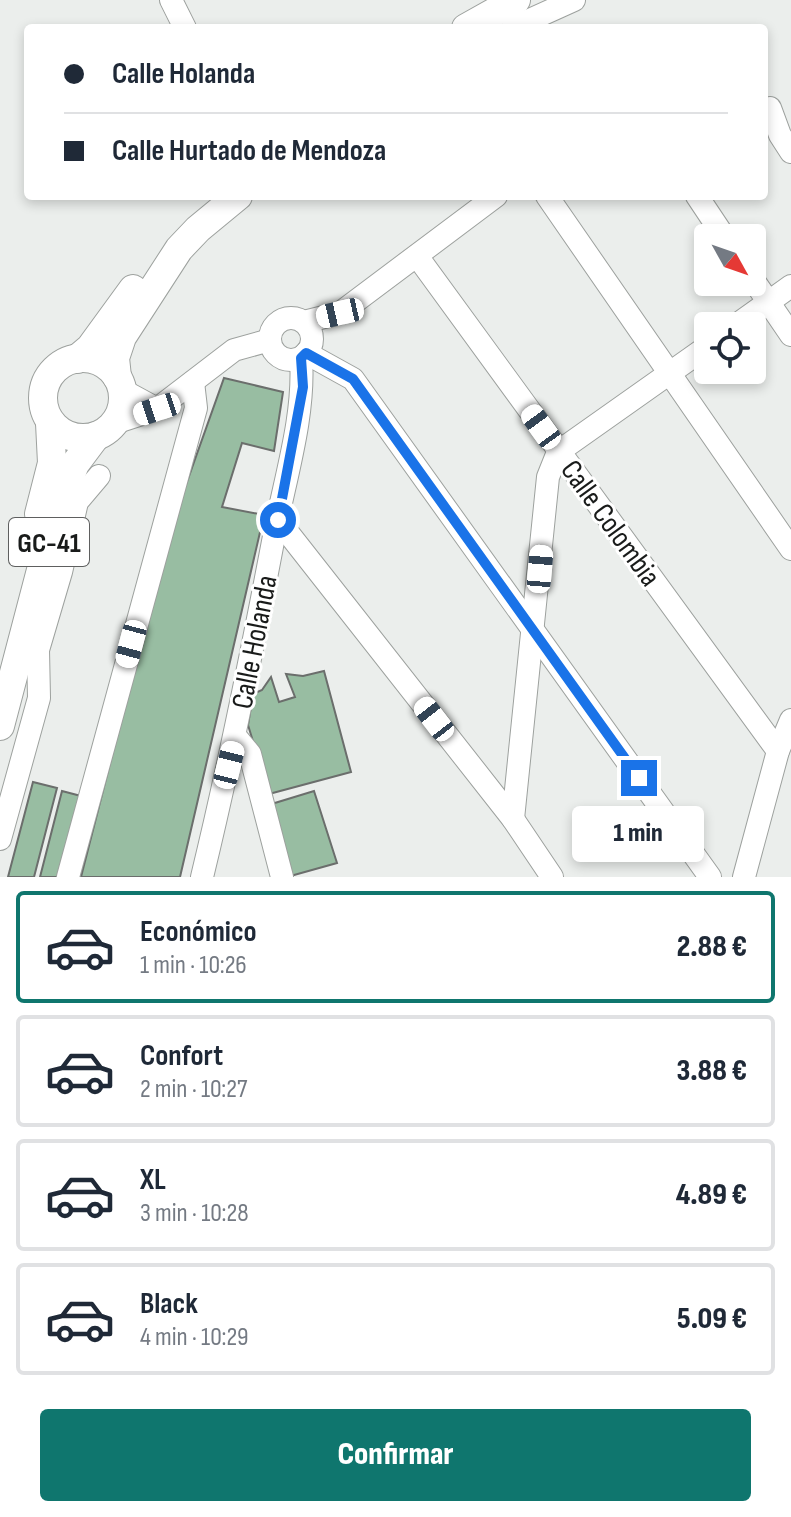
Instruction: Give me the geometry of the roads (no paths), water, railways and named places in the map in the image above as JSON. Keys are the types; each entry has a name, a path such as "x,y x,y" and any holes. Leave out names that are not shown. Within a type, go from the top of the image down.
{"main road":[{"path":"473,24 516,0"},
{"name":"GC-41","path":"0,726 17,655 53,565 57,509 75,464 120,412 115,358 122,337 179,249 233,200"},
{"name":"GC-41","path":"17,655 14,617 52,463 50,423 42,397 45,383 64,363 77,359 90,348 123,299 160,260 179,249"},
{"path":"77,359 92,359 106,366 119,383"},
{"path":"50,423 63,433 79,438 105,429"}],"street":[{"path":"171,0 183,24"},
{"path":"520,24 561,3 574,0"},
{"path":"775,107 780,135 791,152"},
{"path":"491,200 340,313 304,322 290,317 280,320 270,333 270,340 280,357 304,355 353,379 710,877"},
{"path":"550,200 791,549"},
{"path":"700,200 716,224"},
{"name":"Calle Colombia","path":"417,256 778,751"},
{"path":"753,312 791,286"},
{"path":"764,296 791,335"},
{"path":"304,322 312,336 304,355"},
{"path":"105,429 157,409 234,350 270,340"},
{"name":"Calle Holanda","path":"202,877 236,737 303,387 304,355"},
{"path":"513,819 548,477 558,452 694,357"},
{"path":"68,877 196,408 193,382"},
{"path":"119,383 157,409"},
{"path":"0,839 39,698 38,650 53,565 77,502 99,476"},
{"path":"278,520 513,819 552,877"},
{"path":"744,877 778,751 791,720"},
{"path":"236,737 250,754 282,877"}]}
